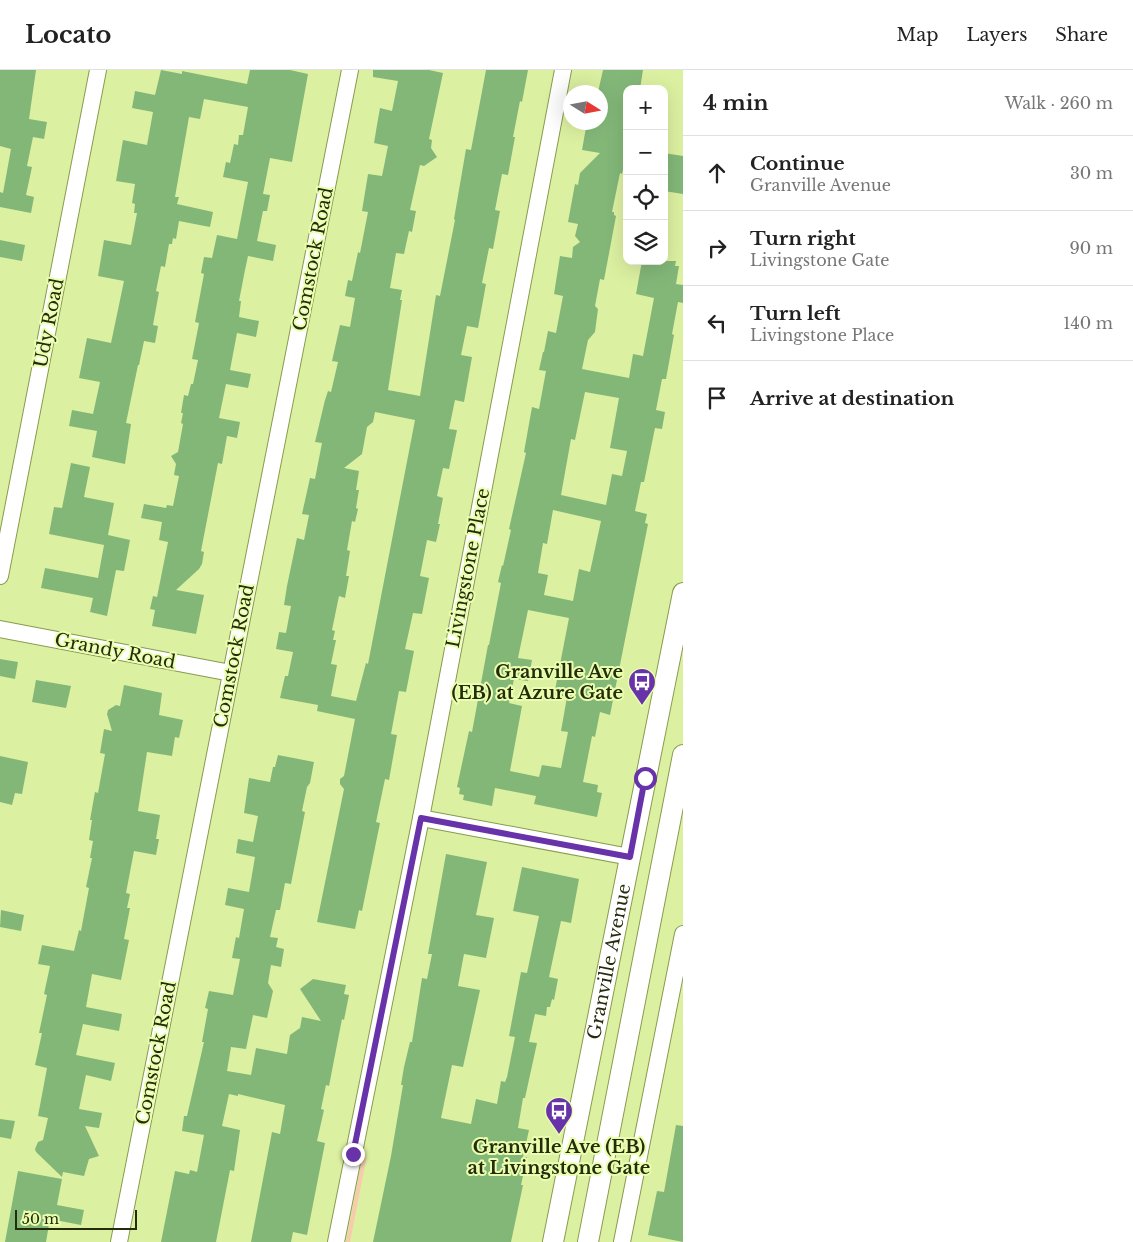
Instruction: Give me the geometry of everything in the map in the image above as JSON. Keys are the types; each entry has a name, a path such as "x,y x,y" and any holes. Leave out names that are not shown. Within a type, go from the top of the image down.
{"main road":[{"name":"Granville Avenue","path":"553,1242 630,857 678,640 683,594"},
{"name":"Granville Avenue","path":"588,1242 683,754"}],"street":[{"name":"Udy Road","path":"0,576 98,70"},
{"name":"Comstock Road","path":"119,1242 350,70"},
{"name":"Livingstone Place","path":"336,1242 421,818 563,70"},
{"name":"Grandy Road","path":"0,629 230,674"},
{"path":"421,818 630,857"},
{"path":"622,1242 683,934"}],"shaded area":[{"path":"364,1148 366,1160 350,1242 346,1242"}],"building":[{"path":"0,70 36,70 29,119 47,122 44,139 33,137 27,166 32,167 26,195 34,197 31,213 0,207 0,192 3,193 11,149 0,146"},
{"path":"161,70 182,74 182,71 247,84 250,70 290,70 308,74 292,162 270,158 263,194 270,195 267,211 263,211 257,241 276,245 273,261 248,256 245,270 239,301 241,301 239,317 259,321 256,337 237,333 230,370 251,374 248,388 226,384 219,418 240,422 237,438 227,436 222,464 218,463 201,551 204,552 202,564 176,590 204,595 196,634 152,626 155,610 150,609 153,596 157,597 168,542 159,540 162,522 141,518 144,504 166,508 167,505 173,506 179,476 174,475 176,464 171,456 178,452 183,424 181,423 183,413 181,413 184,395 188,396 191,384 193,384 198,360 192,359 199,323 195,322 204,274 201,273 204,257 212,258 217,235 237,239 248,182 223,177 226,162 230,163 234,144 238,145 239,135 243,135 248,107 204,99 200,119 189,117 175,197 179,197 177,204 213,212 210,227 179,221 176,239 173,238 172,244 169,244 165,267 161,266 156,291 159,292 153,325 158,326 155,343 144,341 138,365 126,423 131,424 125,464 92,457 97,431 69,426 72,410 93,414 100,382 79,378 87,338 111,343 124,281 98,276 104,240 131,245 137,213 134,213 135,204 132,203 135,184 116,181 123,140 147,145 153,112 132,108 135,91 155,95"},
{"path":"373,70 429,70 443,73 429,139 432,140 431,148 437,157 424,166 420,165 410,210 416,211 412,232 409,231 404,254 396,253 390,288 402,290 400,300 402,300 388,390 420,396 436,295 440,296 455,220 466,149 471,150 486,70 528,70 513,137 515,137 508,175 502,174 495,210 500,211 493,249 489,248 482,283 486,284 478,328 467,326 461,355 472,357 464,402 455,400 449,429 457,430 449,469 443,468 437,496 443,498 438,524 440,524 436,542 427,540 420,576 429,578 422,614 413,613 405,649 414,651 406,692 399,691 391,734 397,735 389,780 385,779 376,822 380,823 362,911 359,910 355,929 317,922 344,789 340,784 340,779 344,776 355,719 317,711 318,705 280,698 285,676 288,676 293,652 276,649 279,632 286,633 291,606 284,605 287,586 297,538 304,540 309,515 302,514 310,478 315,479 322,443 315,442 325,400 328,391 331,392 338,362 332,361 340,325 350,327 355,298 345,296 348,280 352,281 358,252 360,253 368,212 362,211 368,174 382,176 388,146 374,143 380,108 392,111 398,81 373,77","holes":["375,412 415,420 368,664 366,663 356,701 331,696 337,665 331,664 336,640 333,640 335,631 332,630 339,596 345,598 349,576 346,576 350,551 347,550 352,521 355,522 358,509 356,508 359,490 356,490 359,471 344,468 362,454 367,427 373,422"]},
{"path":"603,70 643,70 641,85 623,85 623,170 622,174 620,173 612,212 616,216 604,280 600,279 595,306 598,309 595,332 588,340 582,369 629,378 633,354 643,356 654,298 636,294 641,265 668,265 668,261 676,261 675,266 679,266 676,284 683,285 683,303 678,302 666,379 662,379 656,410 665,412 662,429 655,428 644,482 641,482 635,511 647,514 645,523 648,524 610,715 600,712 595,737 592,736 583,782 598,785 597,792 602,793 597,817 534,804 536,796 495,788 492,806 463,800 464,795 459,794 460,788 457,787 469,731 472,732 501,583 498,582 511,530 509,529 526,453 524,452 532,407 539,409 546,371 539,370 548,331 556,333 563,296 554,294 560,256 572,258 573,247 580,242 575,236 578,224 568,222 575,184 578,185 580,173 600,153 582,150 586,130 608,130 608,85 600,85","holes":["585,392 619,398 610,448 627,451 622,476 612,474 606,505 561,495 571,439 575,440","553,510 601,521 590,572 579,569 573,601 544,595 548,575 538,573 543,543 547,544","528,610 569,618 554,695 567,697 561,731 568,732 561,768 542,765 539,777 510,771 522,706 509,703 514,679 528,681 532,660 518,658"]},
{"path":"668,154 683,156 683,194 668,192"},
{"path":"0,240 25,245 22,261 0,257"},
{"path":"71,463 90,467 84,497 114,503 108,535 130,540 124,571 116,570 107,616 90,612 93,598 41,588 45,568 98,578 104,545 49,534 54,507 62,508"},
{"path":"0,659 18,662 15,679 0,676"},
{"path":"36,680 71,686 66,708 32,702"},
{"path":"124,685 162,693 159,715 183,720 179,738 175,737 172,756 147,752 138,811 160,815 156,839 159,839 156,855 134,851 126,893 130,894 127,908 130,908 124,939 129,940 121,980 92,974 86,1007 122,1014 119,1031 83,1024 76,1055 115,1063 111,1081 86,1075 79,1109 102,1113 99,1128 85,1126 99,1156 89,1159 84,1176 63,1172 62,1177 35,1149 38,1142 43,1140 48,1118 38,1116 47,1068 35,1065 42,1033 39,1033 47,995 44,994 50,966 38,964 42,945 74,951 79,930 81,931 89,888 86,887 92,858 90,858 93,841 89,840 92,820 90,820 95,792 98,793 105,754 100,753 104,729 112,731 107,714 108,710 116,705 120,706"},
{"path":"278,755 314,762 302,811 305,812 291,884 285,883 280,910 276,910 270,937 278,938 276,947 284,949 281,967 271,965 268,983 273,991 267,1018 253,1015 246,1049 231,1047 227,1071 251,1075 256,1048 287,1054 290,1035 300,1028 302,1017 321,1021 300,989 313,979 346,985 344,994 349,995 344,1020 342,1019 329,1086 326,1085 321,1109 324,1110 317,1141 325,1143 307,1235 293,1232 291,1242 251,1242 272,1132 280,1134 285,1105 238,1094 238,1096 229,1094 222,1126 240,1130 234,1171 230,1170 216,1242 161,1242 175,1171 189,1174 190,1170 197,1172 204,1135 182,1131 184,1116 187,1116 204,1042 202,1042 208,1009 205,1008 209,991 233,995 240,959 232,958 236,937 239,938 244,909 225,905 228,888 249,892 255,857 236,853 238,839 253,842 258,816 244,813 249,778 270,782"},
{"path":"0,756 28,762 22,794 15,793 12,805 0,802"},
{"path":"446,854 487,862 476,915 494,918 486,958 464,954 458,986 480,990 463,1067 452,1065 441,1118 471,1124 476,1099 497,1104 501,1081 505,1082 507,1077 515,1037 509,1036 521,972 527,973 539,916 513,911 522,867 579,879 571,923 561,921 549,977 558,979 554,1000 552,999 550,1007 547,1007 546,1016 535,1014 529,1042 537,1043 525,1098 523,1098 518,1128 529,1130 523,1157 527,1157 521,1185 523,1185 511,1242 373,1242 391,1156 403,1085 401,1085 404,1067 410,1042 412,1042 422,978 427,979 432,954 428,954"},
{"path":"1,910 24,915 21,931 0,927"},
{"path":"0,1119 15,1121 11,1139 0,1137"},
{"path":"676,1125 683,1126 683,1242 648,1235 657,1191 664,1192"},
{"path":"18,1171 62,1179 57,1205 84,1210 81,1225 50,1219 46,1242 5,1242"}],"place":[{"name":"Granville Ave (EB) at Azure Gate","path":"642,706"},
{"name":"Granville Ave (EB) at Livingstone Gate","path":"559,1135"}],"route":[{"path":"353,1154 421,818 630,857 645,778"}]}
